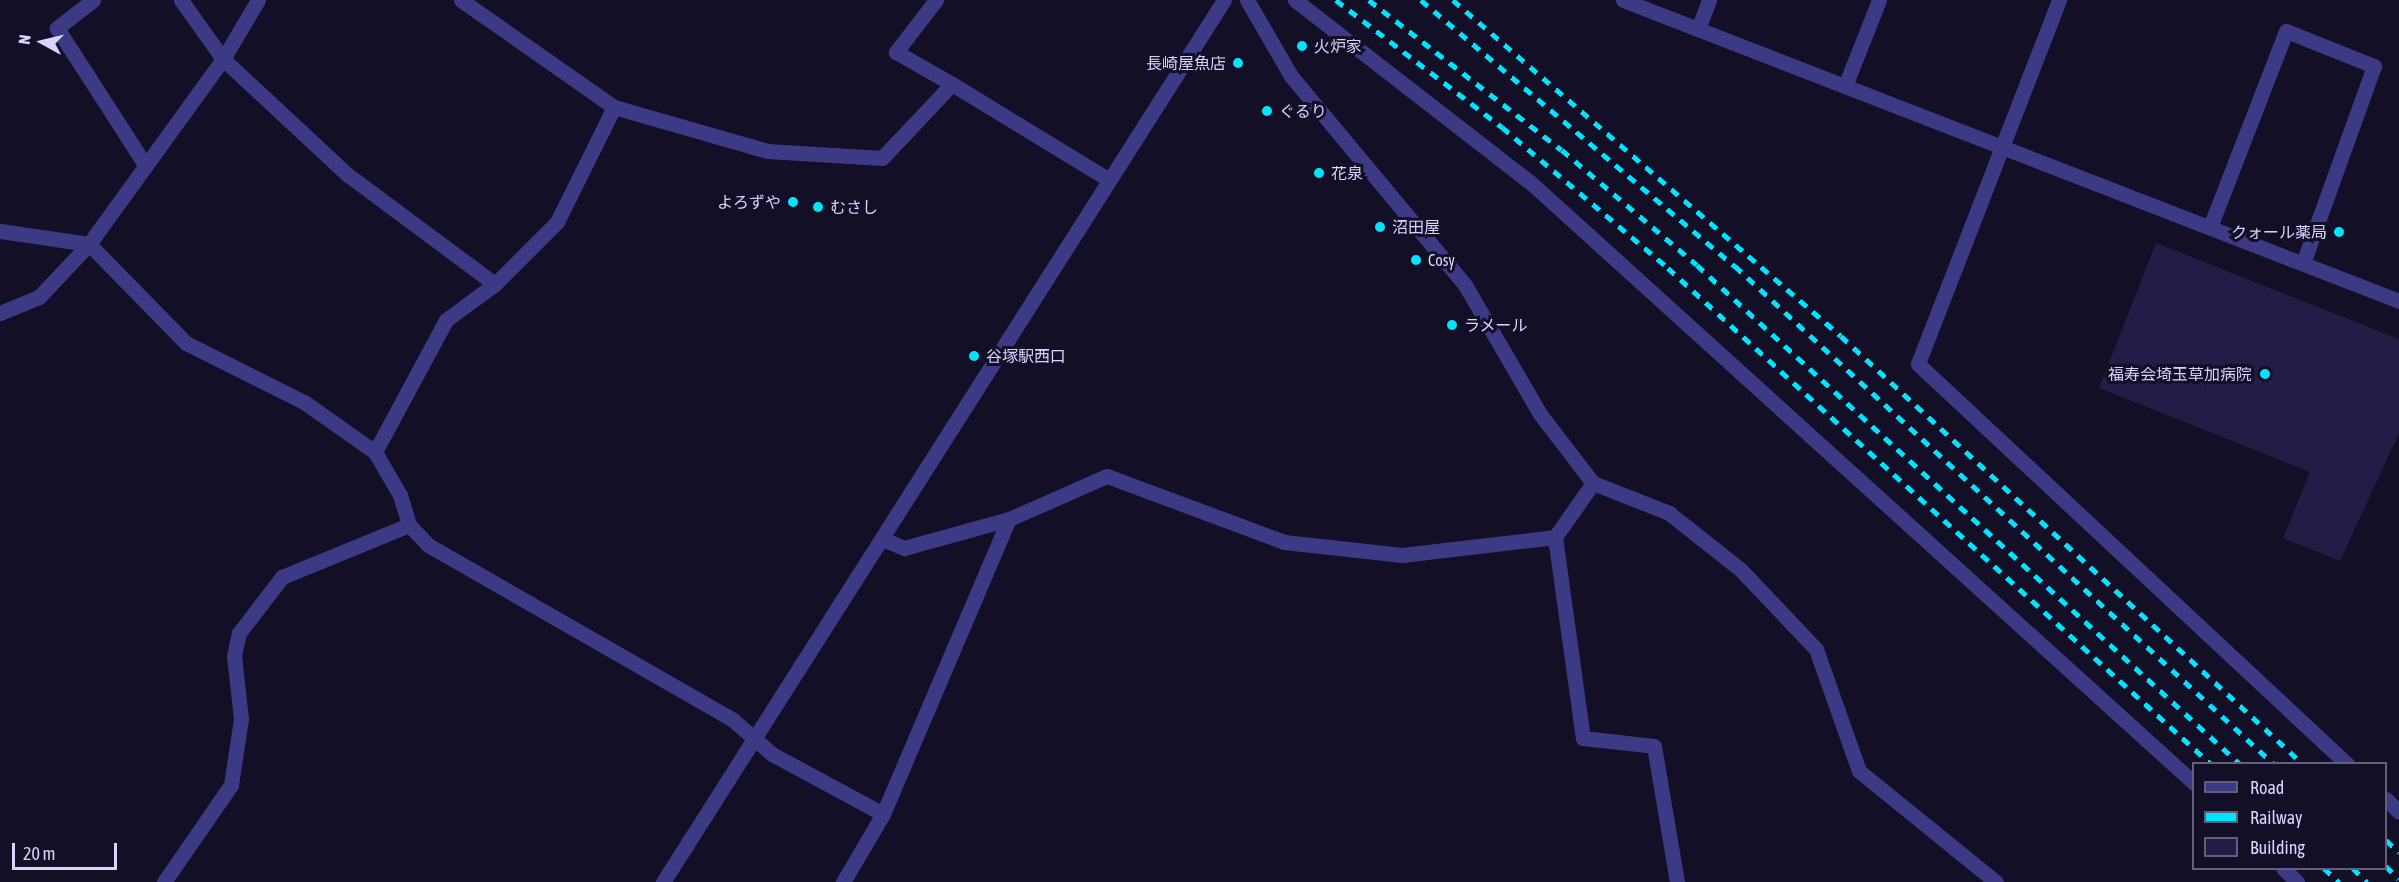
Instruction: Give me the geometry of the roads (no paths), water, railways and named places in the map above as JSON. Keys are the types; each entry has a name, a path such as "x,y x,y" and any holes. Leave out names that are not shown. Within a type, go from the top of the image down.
{"street":[{"path":"93,0 57,28 144,163"},
{"path":"181,0 223,59 348,175 495,284"},
{"path":"0,313 14,312 39,297 89,244 144,163 223,59 258,0"},
{"path":"461,0 614,107 767,151 882,158 952,84"},
{"path":"936,0 897,52 1109,180"},
{"path":"663,882 885,540 1224,0"},
{"path":"1247,0 1291,76 1465,285 1540,414 1593,483 1669,513 1740,569 1816,649 1859,771 1996,882"},
{"path":"1295,0 1530,182 2192,782"},
{"path":"1623,0 2399,301"},
{"path":"1698,29 1709,0"},
{"path":"1845,86 1879,0"},
{"path":"2059,0 1918,364 2345,762"},
{"path":"2210,227 2286,31 2374,66 2303,263"},
{"path":"375,452 446,320 495,284 557,222 614,107"},
{"path":"0,231 89,244 186,343 304,402 375,452 400,495 410,525 428,545 733,720 772,754 883,814"},
{"path":"885,540 904,548 1009,519 1107,476 1284,542 1402,555 1555,537"},
{"path":"1593,483 1555,537 1583,738 1654,746 1677,882"},
{"path":"843,882 883,814 1009,519"},
{"path":"164,882 231,785 241,719 234,656 239,633 282,577 410,525"},
{"path":"2387,801 2399,812"},
{"path":"2285,870 2298,882"}],"railway":[{"path":"1336,0 1502,127 1668,268 2209,762"},
{"path":"1369,0 1562,150 1697,265 2238,762"},
{"path":"1421,0 1735,266 2272,762"},
{"path":"1453,0 1841,336 2301,762"},
{"path":"2387,841 2399,852"},
{"path":"2387,867 2399,879"},
{"path":"2326,870 2339,882"},
{"path":"2355,870 2367,882"}],"place":[{"name":"火炉家","path":"1302,46"},
{"name":"長崎屋魚店","path":"1238,63"},
{"name":"ぐるり","path":"1267,111"},
{"name":"花泉","path":"1319,173"},
{"name":"よろずや","path":"793,202"},
{"name":"むさし","path":"818,207"},
{"name":"沼田屋","path":"1380,227"},
{"name":"クォール薬局","path":"2339,232"},
{"name":"Cosy","path":"1416,260"},
{"name":"ラメール","path":"1452,325"},
{"name":"谷塚駅西口","path":"974,356"},
{"name":"福寿会埼玉草加病院","path":"2265,374"}]}
